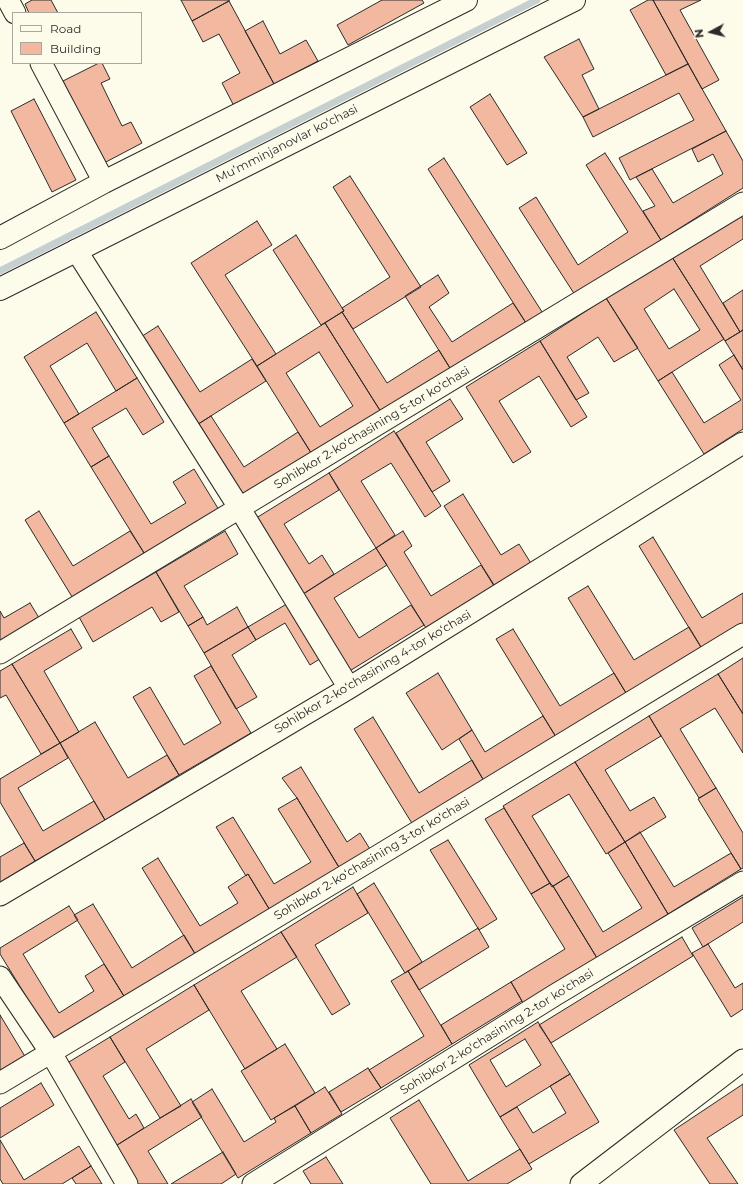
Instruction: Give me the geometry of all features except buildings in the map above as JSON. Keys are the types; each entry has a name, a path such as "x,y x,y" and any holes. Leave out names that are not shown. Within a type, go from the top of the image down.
{"main road":[{"path":"0,238 104,182 466,0"},
{"name":"Mu’mminjanovlar ko‘chasi","path":"0,289 574,0"}],"street":[{"path":"8,0 14,12"},
{"path":"42,64 104,182"},
{"name":"Sohibkor 2-ko‘chasining 5-tor ko‘chasi","path":"0,653 743,203"},
{"path":"76,250 240,509 349,688"},
{"name":"Sohibkor 2-ko‘chasining 4-tor ko‘chasi","path":"0,895 349,688 743,443"},
{"name":"Sohibkor 2-ko‘chasining 3-tor ko‘chasi","path":"0,1083 376,858 743,634"},
{"name":"Sohibkor 2-ko‘chasining 2-tor ko‘chasi","path":"253,1184 556,995 743,882"},
{"path":"0,977 50,1053 127,1184"},
{"path":"581,1184 743,1060"}],"waterway":[{"path":"0,271 537,0"}]}
